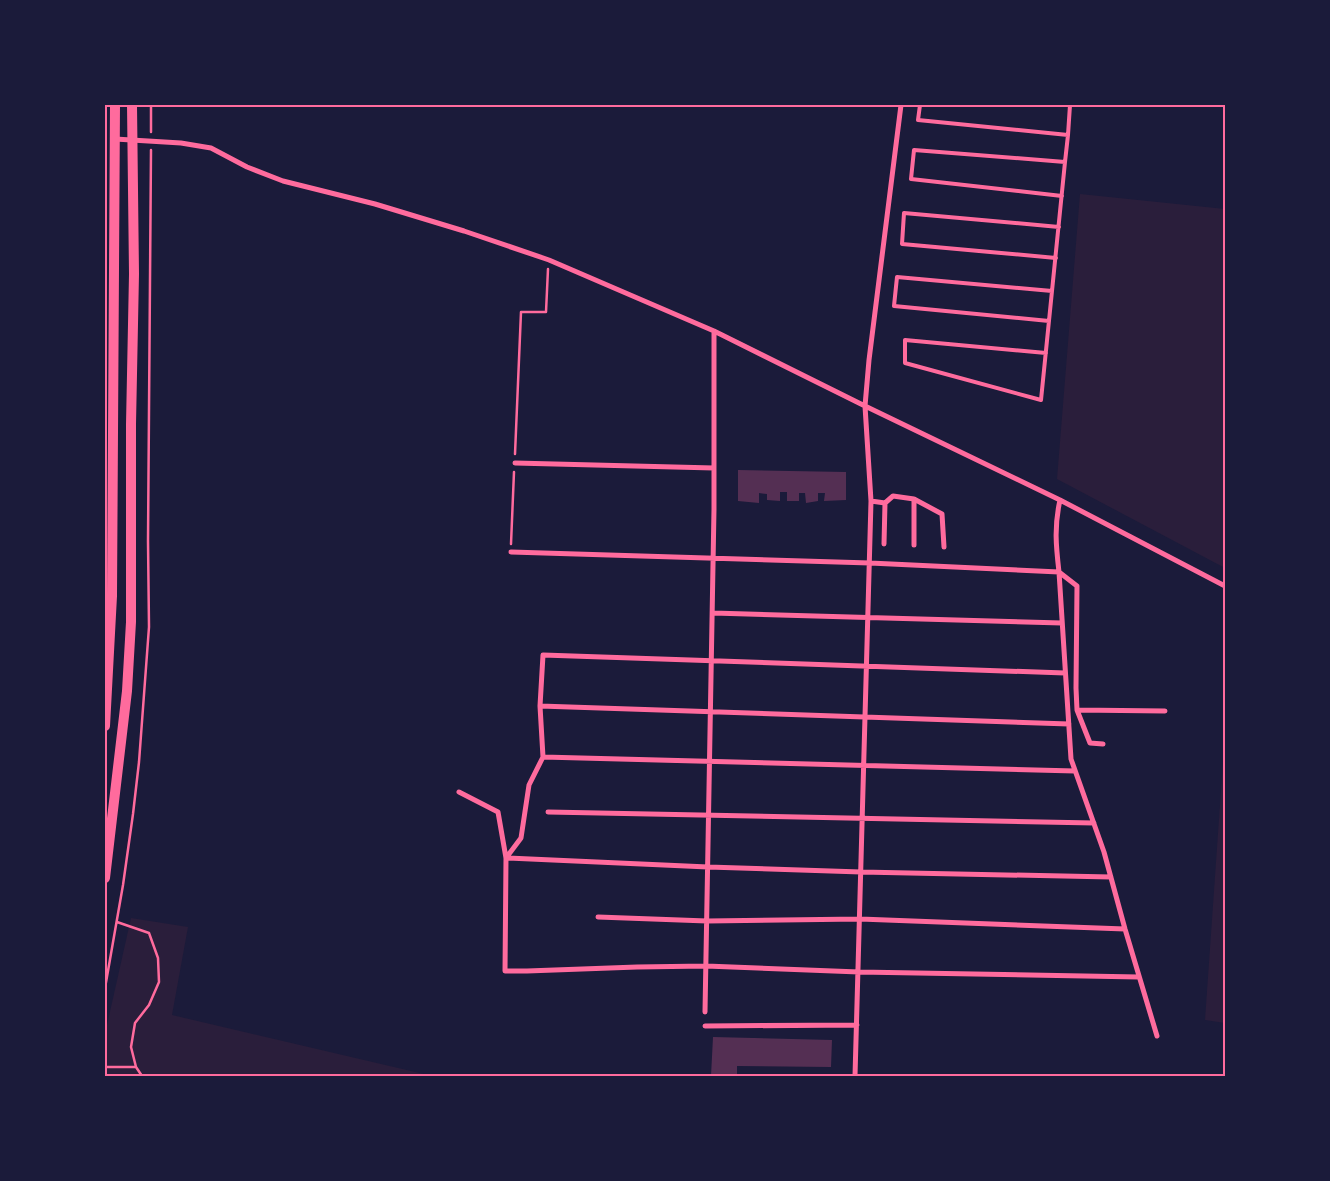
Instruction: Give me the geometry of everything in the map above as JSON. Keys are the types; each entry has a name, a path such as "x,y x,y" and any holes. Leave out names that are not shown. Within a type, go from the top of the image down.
{"main road":[{"path":"105,726 112,596 115,105"},
{"path":"105,878 126,700 131,622 131,433 134,274 132,105"}],"street":[{"path":"855,1076 871,501 865,406 901,105"},
{"path":"115,139 181,143 211,148 283,181 402,212 549,260 714,331 1060,500 1225,586"},
{"path":"705,1012 714,558 714,331"},
{"path":"515,463 714,468"},
{"path":"871,501 885,502 893,496 914,499 942,514 944,547"},
{"path":"914,499 914,545"},
{"path":"1060,500 1056,518 1056,544 1071,759 1104,852 1157,1036"},
{"path":"884,544 885,502"},
{"path":"511,552 870,563 1059,572 1077,586 1077,710 1090,743 1103,744"},
{"path":"713,613 1062,623"},
{"path":"506,858 521,838 529,785 543,757 540,706 543,655 1065,674"},
{"path":"540,706 1069,724"},
{"path":"1077,710 1165,711"},
{"path":"543,757 1076,771"},
{"path":"459,792 498,812 506,858 505,971 706,966 859,972 1139,977"},
{"path":"548,812 1094,823"},
{"path":"506,858 861,872 1111,877"},
{"path":"598,917 707,921 860,919 1125,929"},
{"path":"705,1026 857,1025"}],"lane":[{"path":"920,105 918,120 1068,135"},
{"path":"1046,353 905,340 905,363 1041,400 1046,353 1052,291 1056,258 1070,105"},
{"path":"1062,196 911,179 914,150 1065,162"},
{"path":"1056,258 902,244 904,213 1059,227"},
{"path":"1049,321 894,306 897,277 1052,291"}],"path":[{"path":"511,552 521,312 546,312 549,260"},
{"path":"117,922 149,933 158,958 159,982 149,1005 135,1024 131,1047 136,1067 142,1076"},
{"path":"105,1067 136,1067"}],"shaded area":[{"path":"1080,194 1225,209 1225,568 1057,479"},
{"path":"1225,733 1225,1023 1205,1020"},
{"path":"131,918 188,927 172,1015 428,1076 105,1076 105,1034"}],"building":[{"path":"738,470 846,472 846,500 824,501 825,493 818,493 818,501 806,503 805,493 799,493 799,501 787,501 787,492 780,492 780,501 767,500 767,494 759,493 759,503 738,501"},
{"path":"713,1037 832,1040 831,1067 737,1066 737,1076 711,1076"}]}
